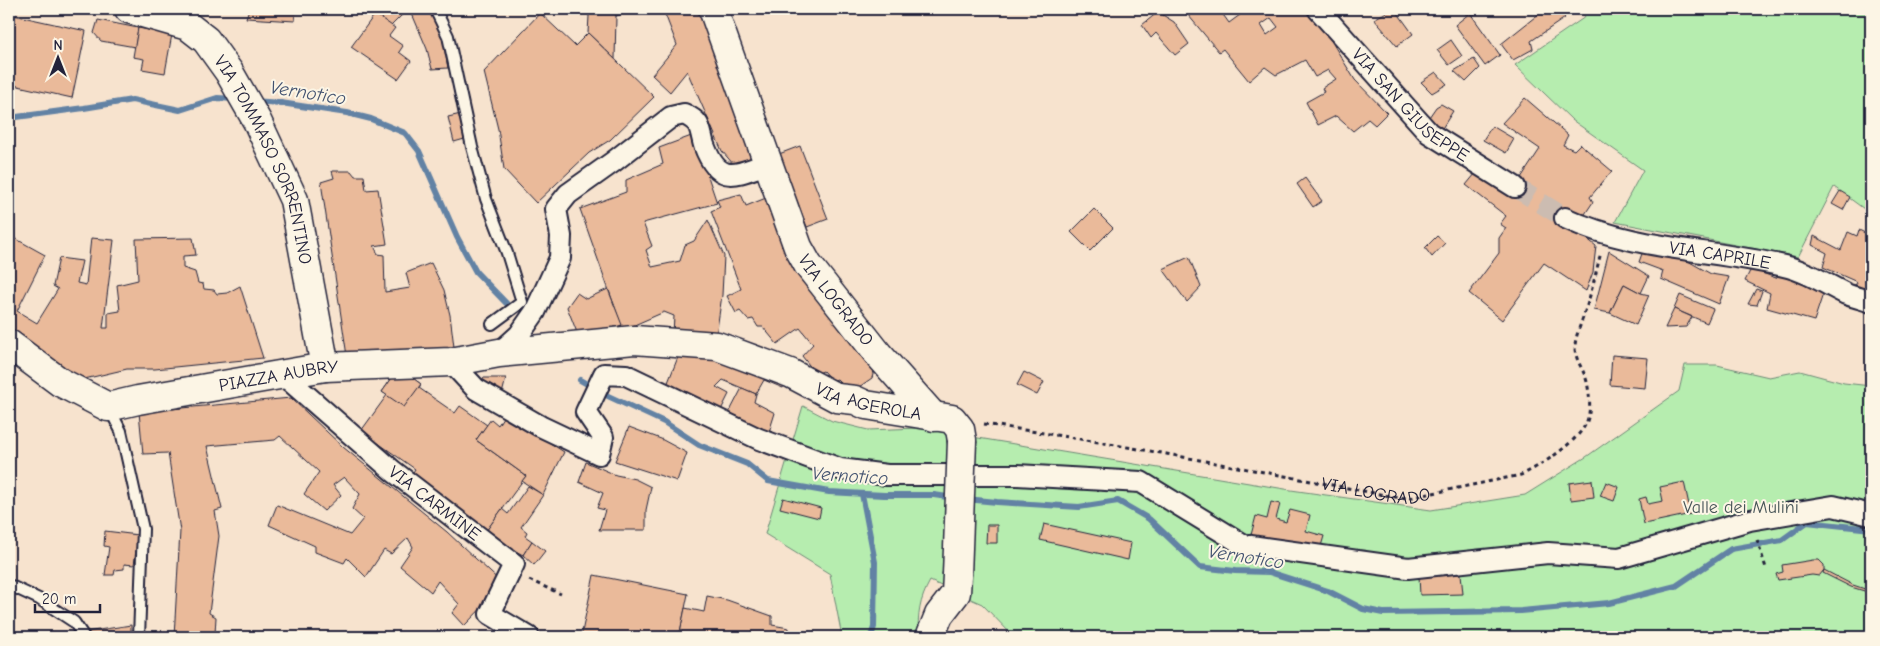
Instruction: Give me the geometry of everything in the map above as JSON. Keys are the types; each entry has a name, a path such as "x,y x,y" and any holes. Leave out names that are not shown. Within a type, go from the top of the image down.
{"street":[{"name":"VIA TOMMASO SORRENTINO","path":"129,9 188,26 206,40 229,72 257,121 294,200 325,367"},
{"name":"VIA LOGRADO","path":"713,9 798,247 808,265 878,354 949,426"},
{"name":"VIA SAN GIUSEPPE","path":"1318,9 1429,133 1515,187"},
{"path":"500,353 519,334 535,312 554,274 560,258 562,236 556,209 568,194 671,117 684,114 696,122 710,160 717,170 724,174 744,172 769,163"},
{"name":"VIA CAPRILE","path":"1565,218 1605,233 1662,246 1785,266 1813,276 1848,295 1871,302"},
{"name":"VIA AGEROLA","path":"500,353 634,340 718,346 790,373 837,398 855,400 866,405 949,426"},
{"path":"9,344 60,382 108,407"},
{"name":"PIAZZA AUBRY","path":"108,407 325,367 451,362 500,353"},
{"path":"855,400 866,394 874,386 882,370 878,354"},
{"path":"451,362 476,389 540,426 600,454 603,437 586,412 604,374 626,375 759,439 840,470 887,474 1017,474 1141,482 1244,545 1408,568 1548,553 1619,558 1746,521 1833,506 1871,515"},
{"name":"VIA CARMINE","path":"282,374 394,471 514,564 510,572"},
{"path":"930,637 939,615 956,593 957,575 949,426"},
{"path":"510,572 490,614 528,637"}],"lane":[{"path":"435,9 448,36 472,147 486,199 507,253 522,302 492,324"},
{"path":"108,407 121,431 143,529 139,637"},
{"path":"9,585 39,599 74,622 84,637"}],"path":[{"name":"VIA LOGRADO","path":"949,426 1093,440 1395,497 1409,498 1521,474 1537,468 1575,438 1585,426 1589,410 1589,390 1586,378 1575,358 1575,345 1593,286 1605,233"},
{"path":"1754,532 1766,568"},
{"path":"510,572 562,594"}],"green space":[{"path":"1580,9 1871,9 1871,214 1834,187 1798,257 1615,222 1643,170 1572,120 1515,65 1585,17"},
{"name":"Valle dei Mulini","path":"1685,365 1717,365 1769,377 1800,371 1844,383 1871,386 1871,637 1014,637 982,604 930,581 923,595 920,608 918,637 842,637 830,574 765,534 803,406 832,421 868,430 918,428 1291,490 1431,510 1525,495 1586,457 1679,391"}],"building":[{"path":"249,9 296,9 295,21 246,18"},
{"path":"371,9 408,9 391,26"},
{"path":"410,9 430,9 442,36 448,68 432,69 427,49"},
{"path":"583,9 613,9 616,16 615,59 588,33 589,16"},
{"path":"613,9 636,9 616,16"},
{"path":"663,9 704,9 753,149 750,160 734,165 722,151 687,71 670,92 652,75 677,45"},
{"path":"1183,9 1219,9 1229,23 1248,9 1308,9 1316,16 1355,80 1387,113 1375,125 1368,119 1353,131 1336,116 1318,125 1306,102 1324,92 1322,88 1336,79 1328,70 1315,77 1305,60 1276,75 1265,67 1249,81 1223,49 1219,52","holes":["1271,18 1278,27 1267,35 1261,25"]},
{"path":"1328,9 1344,9 1339,17"},
{"path":"1395,9 1413,34 1397,46 1374,19"},
{"path":"1462,9 1483,9 1472,16 1470,13 1467,16"},
{"path":"1545,9 1557,9 1565,18 1531,41 1533,49 1513,60 1501,44"},
{"path":"1158,12 1174,22 1189,44 1175,55 1156,33 1151,38 1142,25"},
{"path":"540,13 575,46 588,33 654,97 610,140 589,153 536,203 504,169 498,129 484,72"},
{"path":"1470,13 1500,55 1485,66 1455,25"},
{"path":"9,14 86,31 72,98 9,84"},
{"path":"375,14 395,28 389,36 403,46 399,52 411,61 398,79 351,47"},
{"path":"98,20 138,28 135,47 101,41 94,33"},
{"path":"138,28 172,34 165,73 142,69 144,59 133,57"},
{"path":"1451,40 1462,56 1449,65 1437,50"},
{"path":"1474,59 1480,68 1466,82 1454,71"},
{"path":"1436,72 1447,84 1432,93 1421,82"},
{"path":"1525,98 1568,135 1563,145 1574,150 1580,144 1612,171 1590,197 1593,202 1581,220 1564,220 1596,246 1593,272 1586,291 1544,263 1502,320 1469,293 1499,253 1499,238 1506,228 1500,224 1506,216 1466,185 1480,168 1515,187 1540,149 1502,123"},
{"path":"1441,104 1453,111 1441,130 1427,120 1436,107"},
{"path":"461,114 468,138 454,142 448,117"},
{"path":"1492,126 1514,139 1506,153 1483,140"},
{"path":"694,135 717,203 643,223 652,246 646,250 652,267 680,261 685,245 694,241 708,220 724,256 722,295 716,336 673,334 674,316 664,312 623,330 580,209 626,192 626,180 663,164 659,148"},
{"path":"800,146 828,219 807,227 779,154"},
{"path":"332,171 351,171 355,176 364,176 366,190 378,189 387,244 374,246 378,254 384,255 385,292 410,288 406,273 431,263 444,290 450,315 454,347 347,356 321,182 334,178"},
{"path":"1305,178 1322,201 1313,207 1297,184"},
{"path":"1840,191 1850,197 1843,210 1832,204"},
{"path":"741,194 746,206 771,196 876,363 872,378 859,387 845,387 837,379 832,381 823,371 816,374 802,356 813,344 800,328 777,344 763,327 758,327 753,319 748,320 740,311 736,313 727,296 741,289 711,211 720,207 717,200"},
{"path":"1094,209 1113,228 1090,251 1071,232"},
{"path":"1859,230 1871,236 1871,292 1854,288 1857,282 1823,267 1827,253 1812,245 1814,236 1841,250 1848,232 1857,236"},
{"path":"9,235 45,255 17,311 37,323 58,289 53,286 59,258 82,261 77,283 86,285 91,238 114,240 103,328 108,328 108,313 120,311 117,285 138,280 136,239 193,238 196,255 183,256 183,268 195,272 198,283 203,284 204,289 214,290 217,294 227,293 240,286 263,358 155,369 127,369 80,380 9,332"},
{"path":"1437,236 1445,243 1432,257 1425,248"},
{"path":"1644,248 1679,256 1711,274 1729,277 1719,304 1661,279 1663,271 1639,262"},
{"path":"1609,251 1649,276 1641,293 1624,284 1610,313 1594,310"},
{"path":"1189,257 1201,287 1187,302 1163,269"},
{"path":"1751,269 1776,278 1778,273 1824,291 1814,321 1767,308 1770,293 1745,281"},
{"path":"1624,284 1649,295 1636,325 1610,313"},
{"path":"608,289 622,325 585,336 576,330 567,307 577,293 586,299"},
{"path":"1756,289 1762,291 1757,305 1748,304"},
{"path":"1680,295 1713,309 1707,323 1674,309"},
{"path":"1674,309 1692,317 1686,327 1665,328"},
{"path":"680,352 764,372 785,382 783,388 764,380 756,394 723,380 716,387 729,394 720,412 667,385"},
{"path":"1612,355 1648,358 1645,388 1610,385"},
{"path":"399,368 421,384 419,388 455,413 460,406 487,425 476,440 526,476 484,534 408,480 415,469 361,431 387,395 382,392"},
{"path":"399,368 421,384 404,407 382,392"},
{"path":"1024,372 1044,382 1037,395 1017,385"},
{"path":"483,378 506,378 502,394 484,387"},
{"path":"742,388 756,394 754,402 775,413 769,432 728,415"},
{"path":"291,398 343,447 447,532 504,585 464,626 452,613 459,604 438,581 431,592 400,566 413,547 408,538 391,554 384,550 366,577 347,558 344,563 315,552 315,546 269,525 277,505 350,535 363,519 352,509 360,494 344,477 333,485 341,495 324,511 304,494 319,472 280,436 275,440 207,446 222,509 215,511 219,536 209,613 216,617 215,634 210,634 209,637 174,637 180,531 168,453 143,454 139,412"},
{"path":"505,414 564,452 543,495 522,481 526,476 476,440 491,419 498,425"},
{"path":"629,427 661,439 687,453 677,481 615,461"},
{"path":"586,462 616,475 635,479 651,487 646,510 646,530 599,530 605,510 597,508 603,493 579,482"},
{"path":"1592,480 1594,497 1571,500 1569,483"},
{"path":"1606,482 1619,487 1614,501 1600,496"},
{"path":"1684,482 1691,514 1644,524 1639,499 1646,497 1648,504 1663,501 1660,487"},
{"path":"528,486 543,495 521,527 527,532 525,536 532,541 523,555 484,534 502,509 508,514"},
{"path":"783,498 821,508 819,518 780,508"},
{"path":"1271,502 1280,504 1276,519 1286,522 1290,510 1310,515 1306,531 1324,536 1319,553 1251,535 1256,516 1267,519"},
{"path":"1044,524 1131,543 1128,560 1040,540"},
{"path":"987,525 997,525 997,543 986,543"},
{"path":"105,531 138,535 134,565 124,564 124,569 115,570 114,575 105,575 109,547 104,546"},
{"path":"532,541 545,551 534,565 523,555"},
{"path":"1819,560 1824,565 1824,570 1819,576 1812,575 1778,580 1776,574 1783,572 1782,565"},
{"path":"1824,570 1853,585 1871,591 1871,593 1851,587 1823,573"},
{"path":"1461,574 1463,594 1420,595 1419,576"},
{"path":"594,575 688,594 679,637 581,637"},
{"path":"707,596 727,600 772,616 772,625 789,628 789,637 679,637 685,608 704,612"},
{"path":"131,625 131,637 89,637 86,632"}],"waterway":[{"name":"Vernotico","path":"9,118 132,100 180,110 217,98 236,99"},
{"name":"Vernotico","path":"253,101 281,103 347,113 371,119 405,133 419,151 457,237 476,272 506,303"},
{"name":"Vernotico","path":"580,380 608,396 664,422 699,445 747,464 768,481 829,492 934,495 954,498"},
{"path":"862,494 875,562 874,627 871,637"},
{"name":"Vernotico","path":"966,499 1079,507 1118,501 1149,519 1200,567 1269,572 1328,591 1363,609 1383,613 1521,611 1609,603 1676,586 1731,549 1782,540 1807,522 1871,529"}],"tunnel":[{"path":"1515,187 1565,218"}]}
